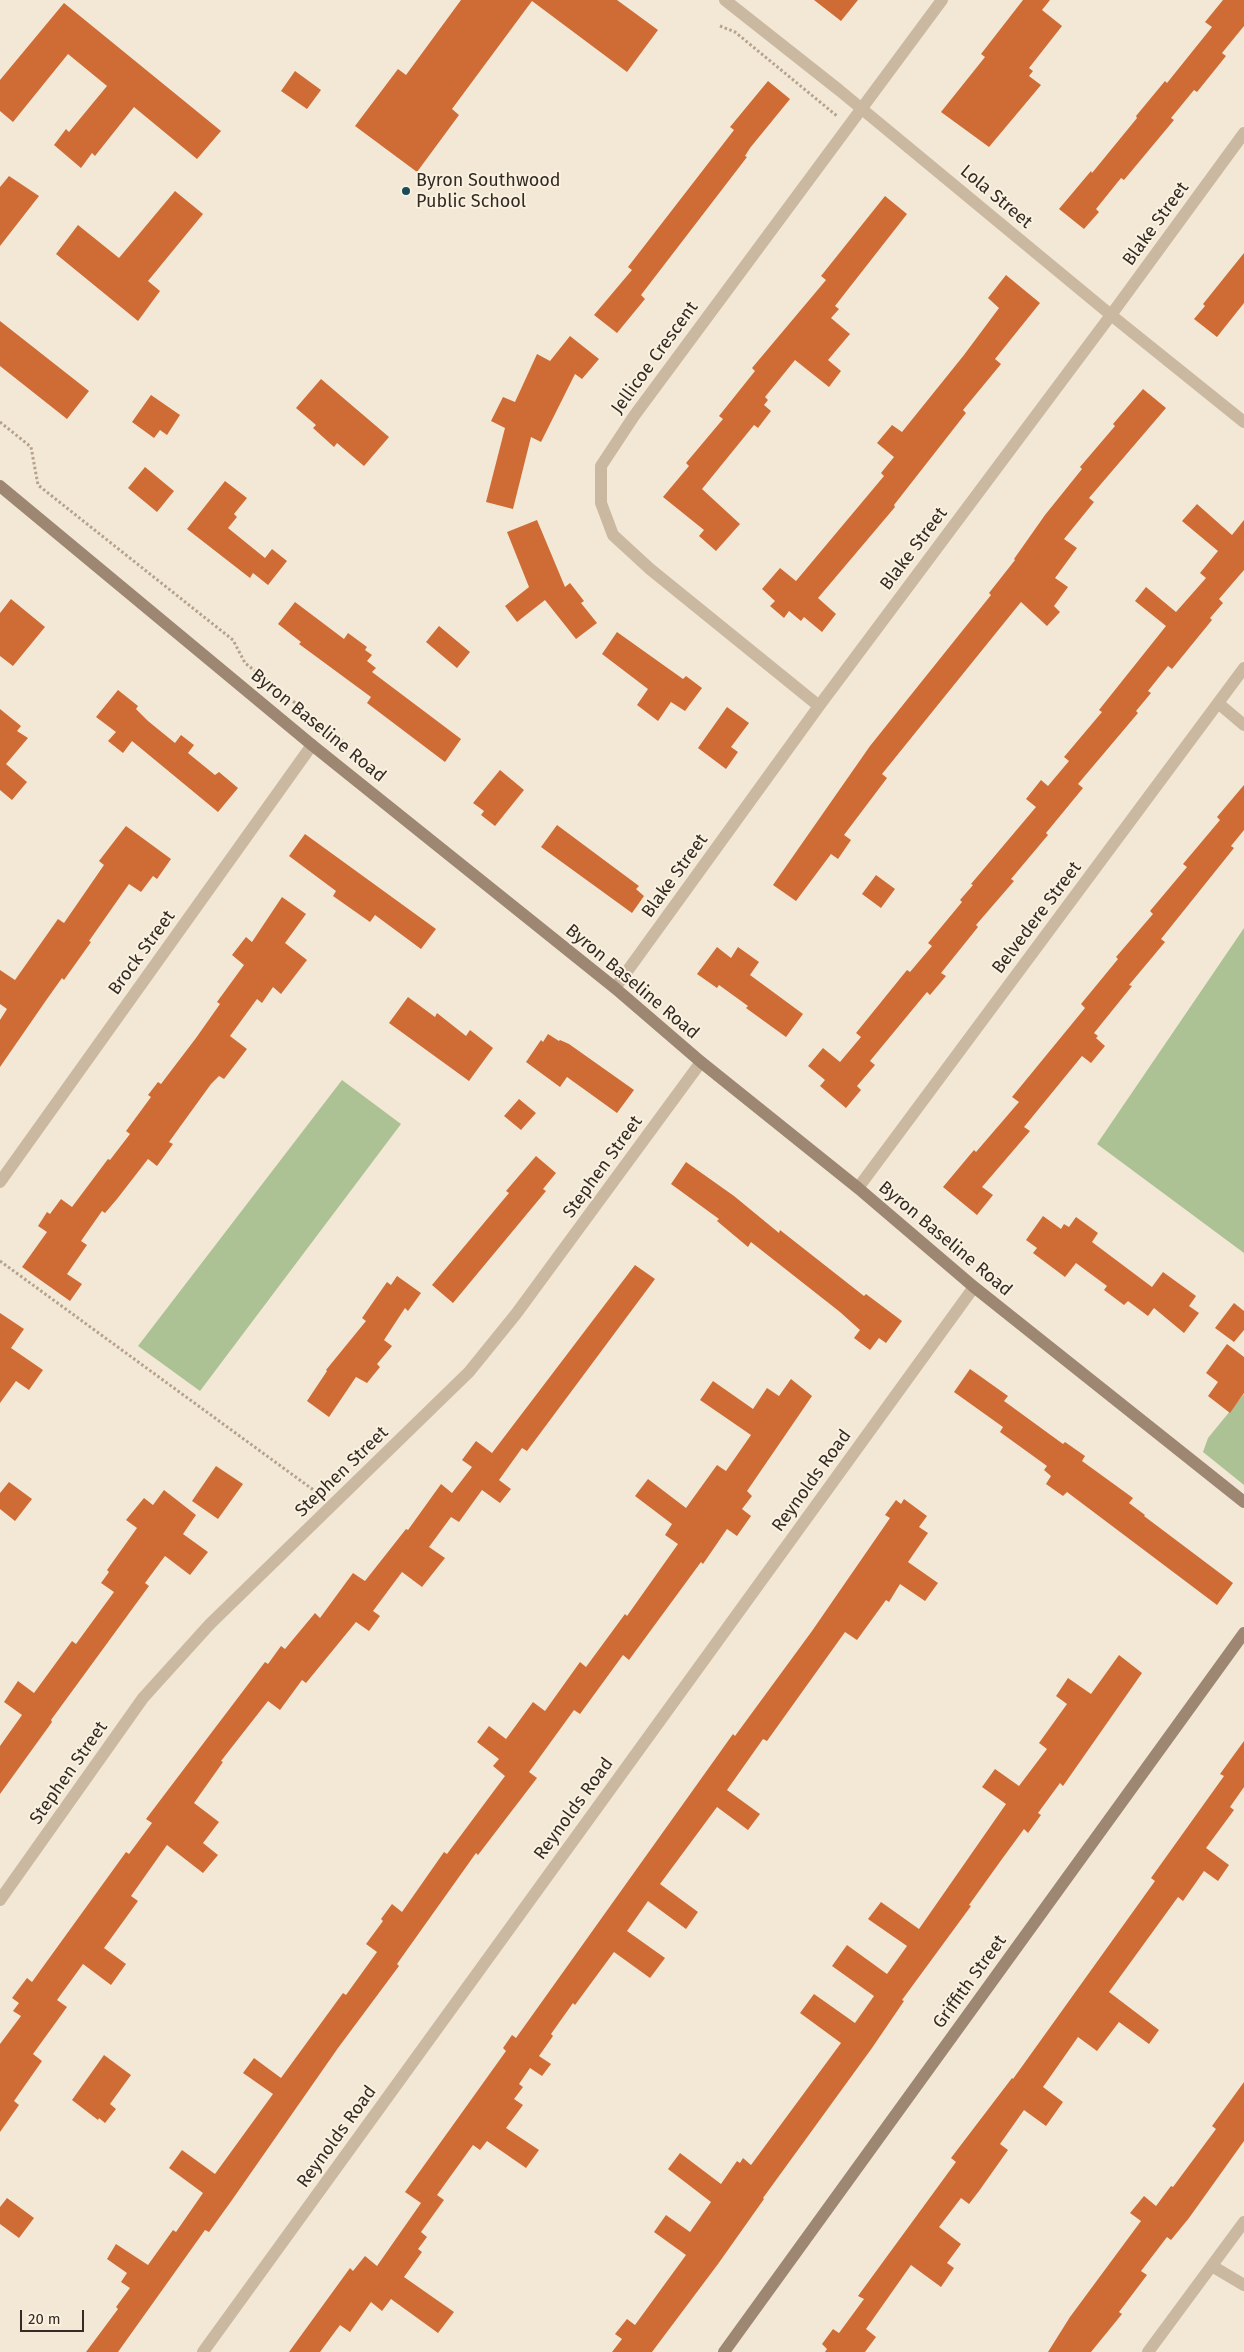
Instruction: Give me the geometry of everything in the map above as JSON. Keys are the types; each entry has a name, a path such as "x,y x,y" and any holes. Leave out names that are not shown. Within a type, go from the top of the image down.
{"main road":[{"name":"Byron Baseline Road","path":"0,486 312,745 615,988 701,1062 858,1188 974,1287 1244,1502"},
{"name":"Griffith Street","path":"724,2352 1244,1633"}],"street":[{"name":"Lola Street","path":"725,0 1244,422"},
{"name":"Jellicoe Crescent","path":"819,706 650,568 613,535 601,503 602,466 634,416 942,0"},
{"name":"Blake Street","path":"615,988 819,706 1111,315 1244,133"},
{"name":"Belvedere Street","path":"858,1188 1244,668"},
{"path":"1218,703 1244,725"},
{"name":"Brock Street","path":"0,1182 312,745"},
{"name":"Stephen Street","path":"0,1900 143,1698 210,1624 469,1372 516,1314 701,1062"},
{"name":"Reynolds Road","path":"203,2352 974,1287"},
{"path":"1148,2352 1244,2222"},
{"path":"1212,2266 1244,2285"}],"path":[{"path":"0,422 31,447 38,485 233,640 245,663 342,741"},
{"path":"0,1261 318,1494"}],"green space":[{"path":"1244,928 1244,1253 1097,1144"},
{"path":"342,1080 401,1124 200,1391 138,1346"},
{"path":"1244,1394 1244,1485 1203,1452 1208,1438"}],"building":[{"path":"461,0 617,0 658,30 627,72 532,1 452,109 459,115 417,172 355,126 398,69 406,75"},
{"path":"814,0 858,0 841,21"},
{"path":"1023,0 1050,0 1042,10 1062,26 1029,68 1033,71 1029,76 1041,85 989,147 941,112 985,57 981,54"},
{"path":"1223,0 1244,0 1244,26 1222,53 1226,56 1197,92 1194,90 1171,118 1174,120 1124,180 1121,178 1096,209 1099,212 1084,229 1059,209 1091,171 1092,173 1137,118 1136,116 1165,81 1167,83 1212,27 1205,22"},
{"path":"64,3 221,131 197,159 134,107 95,156 92,153 81,168 54,145 66,129 69,132 107,86 68,54 13,122 0,111 0,80"},
{"path":"295,71 321,90 307,109 281,91"},
{"path":"768,81 790,99 750,148 745,156 747,157 641,295 645,299 617,333 594,315 632,270 628,267 734,130 730,127"},
{"path":"9,176 39,196 0,246 0,187"},
{"path":"175,191 203,214 148,281 160,291 138,321 56,254 78,225 119,258"},
{"path":"885,196 907,214 835,306 839,309 831,318 850,334 828,360 841,371 829,387 795,360 765,397 768,400 764,405 771,411 758,428 754,425 702,489 740,524 716,551 699,536 704,530 663,497 689,466 686,463 723,419 719,416 755,371 752,368 826,280 821,276"},
{"path":"1244,253 1244,303 1217,337 1194,319 1205,306 1203,304"},
{"path":"1006,275 1040,303 995,359 1001,364 963,410 966,413 894,505 895,507 818,598 836,614 822,632 804,617 801,621 789,611 784,618 770,606 775,601 762,589 780,568 796,581 884,476 881,473 894,457 877,443 892,425 902,432 964,355 999,308 988,298"},
{"path":"0,321 89,391 67,419 0,366"},
{"path":"570,336 599,359 582,379 575,374 541,442 531,437 513,509 486,502 505,428 491,421 503,397 515,402 537,354 550,361"},
{"path":"321,379 389,437 364,466 337,443 334,447 313,428 316,425 296,408"},
{"path":"1143,389 1166,408 1089,498 1094,502 1064,539 1077,548 1055,578 1068,587 1054,606 1060,612 1047,626 1021,602 882,774 887,778 844,835 851,840 838,859 831,854 796,901 773,885 870,746 991,595 989,593 1015,560 1045,515 1082,469 1080,467"},
{"path":"151,395 180,415 167,435 160,430 154,438 132,422"},
{"path":"145,467 174,491 157,512 128,488"},
{"path":"225,481 247,498 234,514 237,517 228,528 265,558 272,549 287,561 268,585 253,573 250,578 187,529"},
{"path":"1197,504 1232,535 1244,520 1244,570 1219,599 1223,603 1210,618 1212,620 1172,669 1168,666 1148,691 1151,693 1136,711 1138,713 1078,784 1083,788 1046,833 1048,835 1011,879 1014,881 976,925 978,927 941,973 946,976 930,995 927,992 870,1061 875,1065 857,1086 861,1090 846,1108 820,1086 825,1080 808,1066 823,1048 840,1062 861,1037 856,1033 907,970 910,972 932,946 928,943 962,902 960,900 973,885 971,884 1036,807 1026,799 1041,780 1048,786 1069,761 1064,757 1102,712 1099,710 1166,626 1135,601 1146,587 1176,612 1206,578 1200,573 1218,551 1182,521"},
{"path":"537,520 565,587 570,583 584,601 581,603 597,623 576,639 545,600 517,622 505,606 529,587 507,532"},
{"path":"11,599 45,627 13,666 0,656 0,613"},
{"path":"295,602 344,639 348,633 367,647 365,650 372,655 367,661 376,668 372,672 461,739 445,762 367,703 371,697 299,644 301,642 278,624"},
{"path":"439,626 470,652 457,668 426,642"},
{"path":"617,632 683,679 686,676 702,688 685,711 671,702 658,721 637,705 648,689 602,654"},
{"path":"118,690 138,706 136,709 148,721 175,743 181,735 194,745 188,753 215,775 219,772 238,788 218,812 132,741 123,753 108,741 116,732 96,717"},
{"path":"727,707 749,723 731,747 738,752 726,769 698,748"},
{"path":"0,709 21,726 17,731 28,738 6,764 27,782 12,800 0,790"},
{"path":"500,770 524,790 495,826 481,815 484,811 473,803"},
{"path":"1244,785 1244,830 1231,846 1234,848 1161,939 1165,942 1129,985 1132,986 1094,1033 1098,1036 1096,1038 1105,1046 1091,1063 1082,1056 1024,1127 1030,1131 982,1187 993,1195 977,1215 943,1187 974,1150 976,1152 1019,1102 1012,1097 1085,1008 1081,1004 1118,959 1116,957 1153,914 1150,911 1187,867 1183,864 1220,820 1217,817"},
{"path":"557,825 639,886 636,889 644,896 632,913 541,847"},
{"path":"126,826 171,859 157,879 153,876 141,892 129,884 89,941 91,942 64,980 62,978 0,1067 0,1020 7,1009 0,1004 0,970 15,980 58,919 64,923 104,865 99,861"},
{"path":"305,834 436,929 421,949 375,915 370,922 333,896 336,891 289,856"},
{"path":"876,875 895,889 881,908 862,894"},
{"path":"282,897 306,914 285,943 307,960 281,994 273,987 262,1003 257,999 230,1036 247,1049 224,1079 219,1076 211,1084 169,1142 173,1144 157,1166 148,1159 105,1213 102,1211 81,1241 87,1245 67,1274 82,1284 70,1301 22,1267 47,1232 38,1226 47,1212 50,1214 61,1199 72,1207 108,1159 110,1160 130,1134 126,1131 151,1097 148,1095 158,1082 161,1084 196,1038 220,1004 217,1002 244,965 232,955 246,937 252,942"},
{"path":"717,947 731,958 738,947 759,962 750,975 803,1014 786,1037 746,1008 748,1006 719,985 717,988 697,974"},
{"path":"408,997 435,1017 437,1013 466,1036 470,1030 493,1048 469,1081 389,1023"},
{"path":"548,1034 559,1041 569,1044 634,1090 617,1113 567,1077 560,1087 526,1062 541,1040 543,1042"},
{"path":"519,1099 536,1113 521,1130 504,1116"},
{"path":"536,1156 556,1173 543,1189 546,1191 453,1303 432,1285 509,1193 506,1191"},
{"path":"686,1162 734,1196 779,1233 780,1230 864,1296 866,1294 902,1321 886,1343 879,1338 870,1350 854,1338 860,1330 840,1312 751,1242 748,1247 717,1221 719,1219 671,1184"},
{"path":"1043,1216 1061,1229 1064,1224 1069,1227 1076,1217 1098,1233 1092,1242 1152,1287 1163,1272 1196,1296 1189,1306 1199,1313 1184,1333 1154,1308 1148,1316 1128,1301 1124,1305 1104,1290 1107,1286 1076,1263 1065,1277 1033,1253 1037,1248 1026,1240"},
{"path":"635,1265 655,1279 527,1451 522,1448 499,1480 511,1489 500,1503 482,1490 459,1522 451,1517 429,1547 445,1558 422,1587 402,1572 373,1611 380,1616 369,1631 356,1622 306,1683 302,1680 280,1710 268,1701 221,1761 223,1762 194,1803 219,1822 203,1843 218,1855 203,1873 167,1845 131,1896 138,1901 104,1948 126,1964 111,1985 83,1964 57,2000 67,2007 33,2054 42,2061 14,2101 19,2105 0,2132 0,2044 21,2016 13,2011 19,2003 12,1998 27,1978 32,1982 126,1852 129,1854 152,1823 146,1819 265,1662 268,1664 281,1646 285,1649 315,1613 320,1618 353,1573 365,1581 406,1529 408,1530 441,1484 452,1493 472,1467 462,1460 476,1441 492,1453"},
{"path":"397,1276 421,1293 408,1311 405,1308 384,1340 392,1346 377,1364 380,1367 367,1383 356,1377 329,1417 307,1401 326,1370 366,1321 362,1318 387,1282 391,1285"},
{"path":"1234,1303 1244,1311 1244,1330 1234,1342 1215,1328"},
{"path":"0,1313 24,1329 11,1348 43,1370 29,1390 16,1381 0,1403"},
{"path":"1227,1344 1244,1357 1244,1393 1230,1413 1208,1396 1218,1382 1206,1373"},
{"path":"970,1369 1008,1396 1004,1401 1063,1444 1065,1442 1085,1456 1082,1461 1133,1498 1129,1503 1144,1516 1233,1583 1217,1605 1067,1492 1063,1496 1046,1484 1051,1476 1044,1470 1047,1466 1000,1432 1003,1427 954,1392"},
{"path":"791,1379 812,1396 747,1491 752,1496 742,1509 751,1516 737,1536 727,1529 703,1564 701,1562 629,1660 623,1655 580,1714 574,1710 529,1772 537,1778 478,1855 476,1853 397,1964 399,1966 338,2048 232,2200 209,2232 205,2230 118,2352 86,2352 118,2309 116,2307 130,2288 121,2282 127,2273 107,2259 116,2244 148,2265 173,2230 176,2232 203,2193 169,2168 182,2150 215,2174 273,2094 243,2073 254,2058 281,2078 343,1993 346,1995 377,1952 366,1944 383,1921 381,1919 392,1904 402,1912 444,1852 447,1854 505,1776 493,1766 499,1759 477,1742 489,1726 506,1739 533,1702 545,1711 580,1662 586,1667 625,1614 627,1616 678,1544 665,1535 672,1524 635,1496 648,1479 686,1508 717,1465 726,1471 751,1435 700,1400 713,1381 753,1409 767,1388 779,1396"},
{"path":"216,1466 243,1484 218,1519 192,1501"},
{"path":"9,1482 32,1499 15,1521 0,1509 0,1493"},
{"path":"164,1490 196,1515 183,1534 208,1552 190,1575 165,1556 145,1583 149,1586 51,1720 52,1722 0,1794 0,1746 22,1715 4,1702 18,1681 34,1693 72,1641 76,1644 114,1592 101,1583 109,1572 107,1570 137,1528 126,1520 144,1498 153,1505"},
{"path":"904,1499 927,1516 919,1527 928,1533 908,1562 938,1583 925,1601 900,1584 889,1602 886,1600 857,1640 845,1632 767,1741 763,1739 727,1790 760,1814 748,1830 717,1807 660,1884 698,1912 686,1929 648,1901 627,1931 665,1958 650,1978 614,1952 551,2034 553,2036 539,2056 551,2064 542,2076 530,2068 519,2084 523,2087 514,2099 523,2105 506,2128 539,2150 526,2168 487,2141 480,2150 473,2145 437,2195 444,2200 421,2232 427,2237 418,2249 422,2252 404,2277 454,2312 438,2333 391,2299 382,2311 371,2302 350,2332 340,2325 320,2352 289,2352 350,2268 353,2271 365,2256 377,2266 421,2203 405,2192 506,2051 503,2048 512,2035 516,2038 733,1734 735,1736 812,1631 890,1518 885,1515 896,1500 901,1504"},
{"path":"1119,1655 1142,1673 1063,1786 1060,1783 1038,1813 1041,1815 1028,1833 1024,1829 1002,1859 969,1905 971,1906 902,2000 904,2001 872,2048 763,2198 718,2264 652,2352 612,2352 622,2339 615,2334 627,2319 635,2325 686,2255 654,2232 666,2215 690,2232 711,2202 668,2169 680,2153 721,2184 737,2161 740,2163 743,2158 751,2165 841,2043 800,2013 814,1994 855,2023 874,1996 832,1966 847,1945 887,1974 907,1946 868,1919 881,1902 919,1929 1006,1804 982,1787 995,1769 1019,1786 1047,1749 1039,1743 1067,1704 1056,1696 1068,1678 1091,1694"},
{"path":"1244,1741 1244,1787 1230,1807 1234,1810 1206,1848 1229,1865 1218,1881 1204,1871 1183,1901 1178,1897 1109,1992 1159,2030 1149,2044 1119,2022 1097,2051 1078,2037 1043,2087 1063,2102 1046,2126 1024,2110 1000,2144 1008,2150 979,2191 969,2204 961,2198 939,2227 961,2244 947,2263 954,2268 941,2287 911,2265 866,2329 876,2337 865,2352 825,2352 827,2349 822,2344 833,2329 839,2333 864,2299 858,2296 956,2162 951,2158 1013,2079 1155,1881 1151,1878 1224,1776 1220,1774"},
{"path":"104,2055 131,2075 110,2104 116,2109 105,2123 99,2118 98,2120 72,2100"},
{"path":"1244,2082 1244,2141 1189,2218 1171,2240 1167,2237 1141,2271 1147,2275 1119,2312 1122,2314 1091,2352 1048,2352 1070,2317 1141,2221 1130,2213 1144,2196 1156,2206 1171,2186 1173,2187 1216,2129 1212,2126"},
{"path":"7,2198 34,2218 19,2238 0,2224 0,2207"}],"place":[{"name":"Byron Southwood Public School","path":"406,191"}]}
